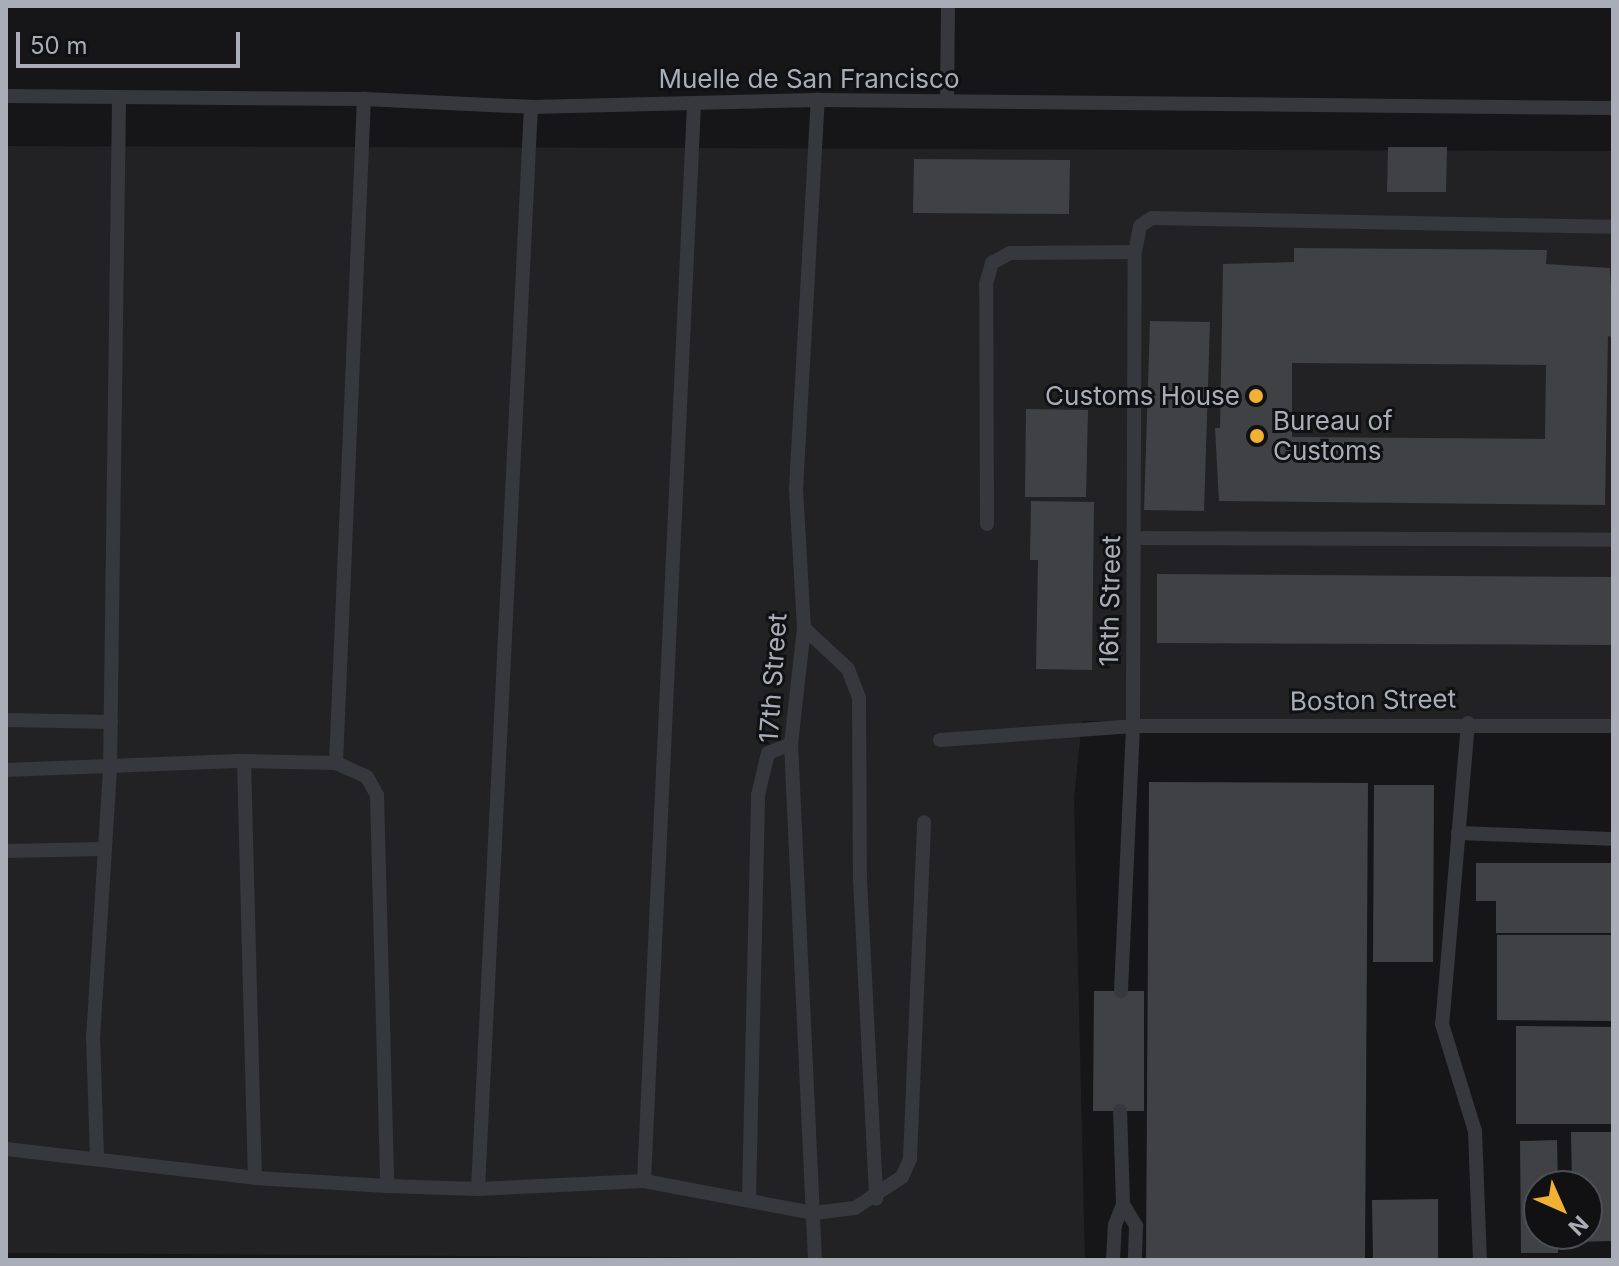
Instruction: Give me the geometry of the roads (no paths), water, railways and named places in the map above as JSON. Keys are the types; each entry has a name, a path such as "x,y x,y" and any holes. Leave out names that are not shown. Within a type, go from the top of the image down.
{"lane":[{"path":"947,101 948,6"},
{"name":"Muelle de San Francisco","path":"6,96 364,99 531,107 818,100 1613,108"},
{"path":"97,1157 93,1039 110,769 119,98"},
{"path":"336,763 364,99"},
{"name":"17th Street","path":"815,1260 791,744 804,628 796,489 818,100"},
{"path":"644,1181 694,103"},
{"path":"478,1189 531,107"},
{"name":"16th Street","path":"1121,991 1133,726 1135,252 1140,226 1152,218 1613,227"},
{"path":"987,524 986,284 992,263 1010,253 1135,252"},
{"path":"1135,538 1613,540"},
{"path":"804,628 848,669 859,698 860,879 876,1199"},
{"path":"6,720 111,722"},
{"path":"1468,723 1442,1024 1475,1131 1480,1260"},
{"name":"Boston Street","path":"940,740 1133,726 1468,723 1613,726"},
{"path":"749,1197 758,795 768,753 791,744"},
{"path":"244,761 255,1178"},
{"path":"6,770 110,769 244,761 336,763 367,777 377,795 387,1186"},
{"path":"6,1149 97,1157 255,1178 387,1186 478,1189 644,1181 749,1197 813,1213 855,1208 876,1199 902,1177 910,1159 924,822"},
{"path":"1458,833 1611,839"},
{"path":"6,851 103,849"},
{"path":"1113,1260 1115,1225 1123,1204 1120,1111"},
{"path":"1123,1204 1136,1226 1135,1260"}],"place":[{"name":"Customs House","path":"1256,396"},
{"name":"Bureau of Customs","path":"1257,436"}]}
